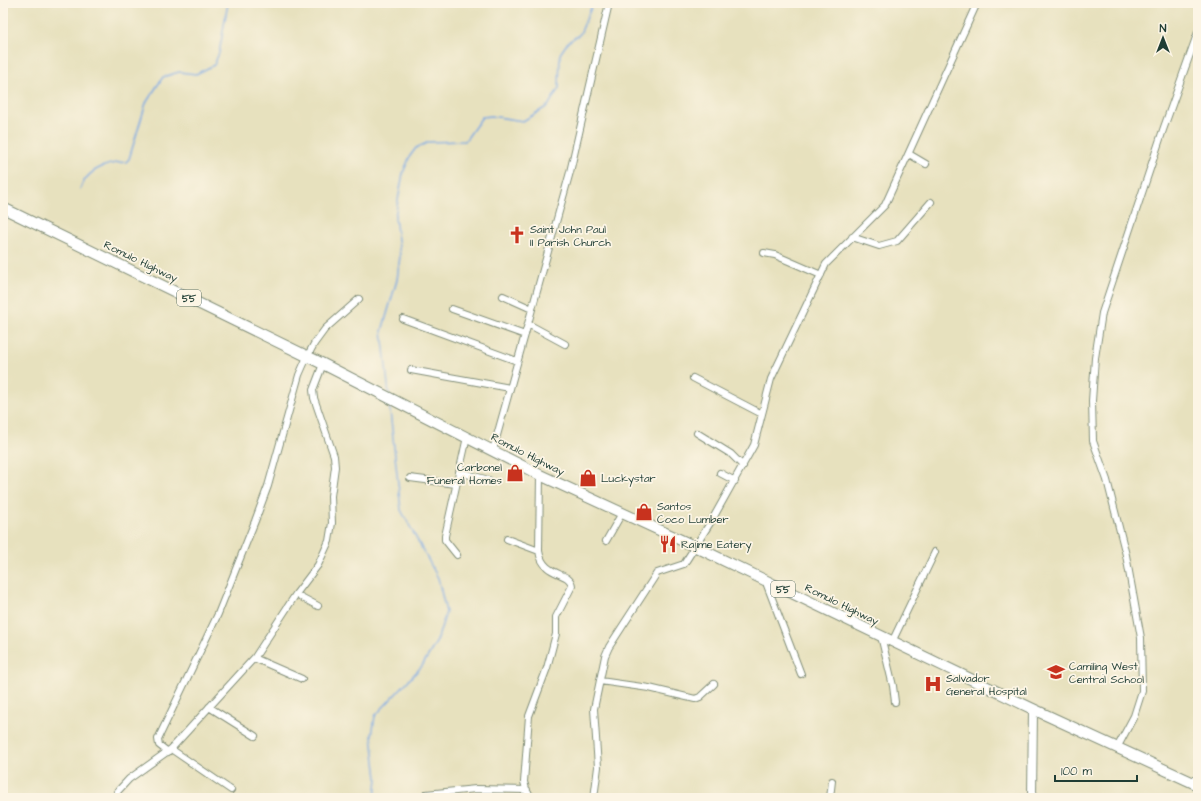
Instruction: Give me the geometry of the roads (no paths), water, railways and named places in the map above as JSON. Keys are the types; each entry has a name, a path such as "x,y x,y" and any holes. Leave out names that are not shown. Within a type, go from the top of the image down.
{"highway":[{"name":"Romulo Highway","path":"3,208 323,364 540,475 696,547 1034,710 1198,785"}],"street":[{"path":"493,450 570,172 609,3"},
{"path":"594,798 598,767 594,710 605,656 609,647 657,573 684,564 696,547 743,466 754,445 771,379 821,275 829,260 885,205 977,3"},
{"path":"1117,748 1134,716 1142,691 1141,638 1126,555 1107,480 1093,441 1092,401 1096,345 1102,313 1165,123 1198,32"},
{"path":"909,154 926,164"},
{"path":"852,237 880,246 897,241 931,202"},
{"path":"764,253 776,255 821,275"},
{"path":"503,296 532,309"},
{"path":"232,790 159,745 158,739 218,614 256,521 272,471 299,375 307,357 314,344 326,329 359,299"},
{"path":"452,309 525,334"},
{"path":"403,319 518,361"},
{"path":"528,324 565,344"},
{"path":"116,798 118,792 129,779 169,750 254,658 318,565 329,541 332,523 334,456 314,398 313,390 323,364"},
{"path":"411,370 510,388"},
{"path":"693,378 762,414"},
{"path":"698,433 731,454 743,466"},
{"path":"457,555 445,540 445,536 467,437"},
{"path":"459,472 489,480"},
{"path":"720,473 734,481"},
{"path":"533,798 526,790 524,773 529,716 547,668 556,634 556,617 572,586 568,578 546,568 542,564 539,551 540,475"},
{"path":"410,478 456,484"},
{"path":"606,541 622,513"},
{"path":"507,538 539,551"},
{"path":"892,642 935,552"},
{"path":"765,580 801,674"},
{"path":"298,596 318,606"},
{"path":"881,636 893,686 895,702"},
{"path":"254,658 302,679"},
{"path":"600,681 653,689 695,699 700,697 714,684"},
{"path":"209,707 255,736"},
{"path":"1032,798 1034,710"},
{"path":"830,798 832,781"},
{"path":"426,794 476,789 526,790"}],"waterway":[{"path":"80,189 83,182 92,172 111,164 126,162 129,159 146,103 163,77 179,72 196,74 214,65 219,53 228,3"},
{"path":"389,394 382,331 397,280 400,256 395,217 403,173 410,156 416,148 429,142 465,141 482,117 491,116 523,121 548,106 559,88 560,54 568,42 580,34 593,3"},
{"path":"375,798 377,778 372,736 375,716 422,666 437,641 446,612 438,578 401,510 389,402"}],"place":[{"name":"Saint John Paul II Parish Church","path":"517,235"},
{"name":"Carbonel Funeral Homes","path":"515,473"},
{"name":"Luckystar","path":"588,478"},
{"name":"Santos Coco Lumber","path":"644,512"},
{"name":"Rajime Eatery","path":"668,544"},
{"name":"Camiling West Central School","path":"1056,672"},
{"name":"Salvador General Hospital","path":"933,684"}]}
